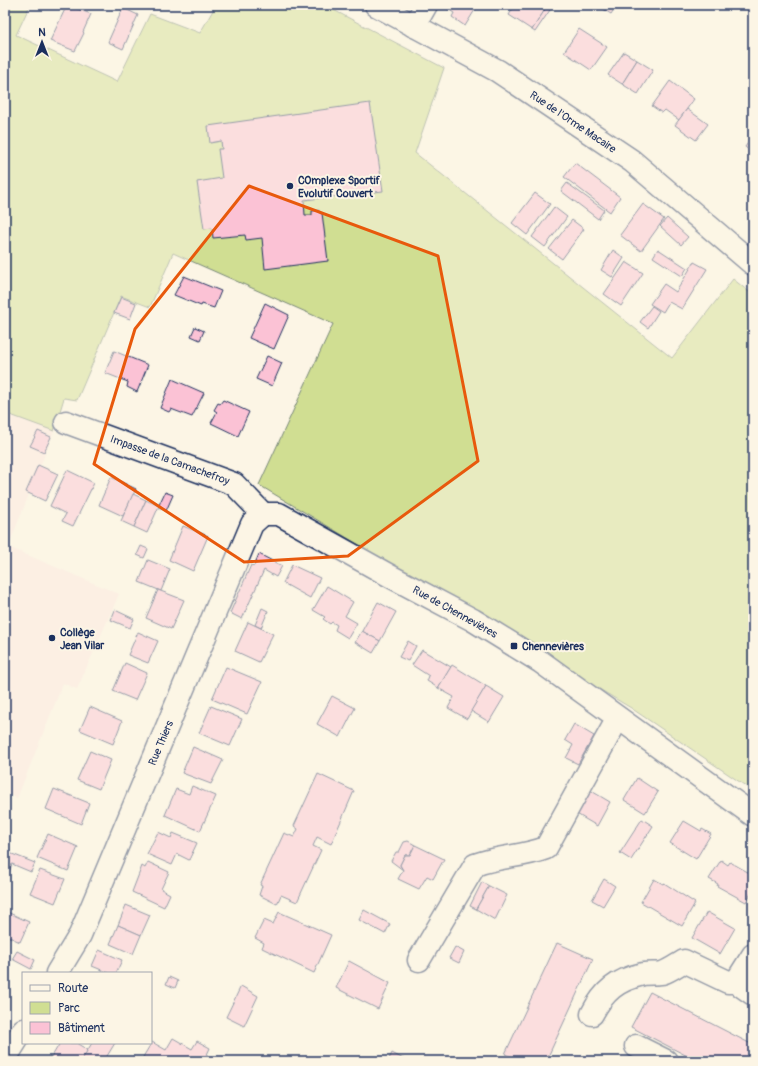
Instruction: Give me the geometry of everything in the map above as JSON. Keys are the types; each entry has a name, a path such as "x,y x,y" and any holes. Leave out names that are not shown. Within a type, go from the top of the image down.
{"street":[{"name":"Rue de l'Orme Macaire","path":"376,5 498,71 632,161 753,264"},
{"path":"414,26 426,5"},
{"name":"Impasse de la Camachefroy","path":"66,422 234,484 263,514"},
{"name":"Rue de Chennevières","path":"263,514 279,514 473,620 541,662 753,815"},
{"name":"Rue Thiers","path":"58,972 80,935 252,524 263,514"},
{"path":"419,960 475,865 490,859 533,853 546,848 618,718"},
{"path":"592,1014 600,999 608,990 618,984 644,974 663,972 684,962 745,988 753,955"},
{"path":"5,1059 22,1032"},
{"path":"636,1046 666,1061"}],"highlighted area":[{"path":"249,186 438,256 478,461 348,556 244,562 94,464 135,329"}],"shaded area":[{"name":"Collège Jean Vilar","path":"5,413 54,431 8,547 119,594 77,689 63,683 17,798 5,792"}],"green space":[{"path":"5,5 30,5 16,35 117,82 150,14 200,33 216,5 324,5 444,68 415,153 672,358 733,279 753,295 753,791 631,708 259,485 333,324 173,253 150,307 121,296 77,400 64,398 54,431 5,413"}],"building":[{"path":"67,5 91,14 75,51 50,41"},
{"path":"441,5 478,5 465,26 452,17 454,13"},
{"path":"515,5 541,5 546,8 532,30 509,15"},
{"path":"597,5 617,5 611,14"},
{"path":"123,8 138,15 123,49 108,42"},
{"path":"546,8 550,10 535,32 532,30"},
{"path":"579,29 607,47 591,70 564,52"},
{"path":"624,52 637,60 622,84 608,75"},
{"path":"637,60 653,70 638,94 622,84"},
{"path":"670,81 694,99 679,120 665,110 662,113 652,106"},
{"name":"COmplexe Sportif Evolutif Couvert","path":"370,103 383,191 304,200 305,215 312,215 312,211 319,210 320,213 322,213 328,261 265,269 262,238 246,240 245,235 213,238 212,228 204,229 197,182 222,178 218,149 222,149 221,141 210,143 208,126"},
{"path":"687,109 708,124 696,140 675,125"},
{"path":"753,136 753,153 745,147"},
{"path":"575,163 620,197 610,212 564,177"},
{"path":"567,183 604,210 598,219 561,191"},
{"path":"535,193 550,204 527,235 512,223"},
{"path":"643,204 664,219 641,251 620,235"},
{"path":"554,207 567,217 545,247 532,237"},
{"path":"667,218 688,237 681,245 660,226"},
{"path":"572,220 584,229 562,259 549,249"},
{"path":"658,249 687,268 682,276 653,257"},
{"path":"613,250 624,258 612,277 601,270"},
{"path":"626,262 643,273 621,306 604,294"},
{"path":"694,262 707,269 682,309 669,302 663,312 650,304 664,284 676,292"},
{"path":"184,276 221,291 214,308 202,304 201,306 174,295"},
{"path":"121,297 136,303 130,319 114,313"},
{"path":"265,303 289,315 274,349 249,338"},
{"path":"652,306 659,311 648,328 640,322"},
{"path":"195,327 204,331 200,340 191,336"},
{"path":"114,351 148,365 137,392 127,387 128,382 105,373"},
{"path":"267,356 282,363 272,386 256,379"},
{"path":"172,379 204,393 192,417 171,409 169,412 160,408"},
{"path":"223,400 249,412 238,436 211,423 217,412 214,410 218,403 220,404"},
{"path":"38,431 51,437 44,452 30,446"},
{"path":"38,465 58,474 45,501 26,492"},
{"path":"67,470 94,483 73,526 62,521 66,514 50,506"},
{"path":"111,477 136,489 123,516 99,505"},
{"path":"165,492 173,495 166,511 158,507"},
{"path":"133,494 146,500 134,527 121,521"},
{"path":"146,500 159,506 147,533 134,527"},
{"path":"183,526 208,536 193,571 169,560"},
{"path":"141,546 148,549 144,558 137,555"},
{"path":"259,554 282,566 276,577 264,570 242,619 230,613 251,565 254,566"},
{"path":"148,560 170,569 161,591 139,582"},
{"path":"292,565 320,578 310,598 283,583"},
{"path":"327,586 353,602 345,616 357,623 348,638 335,630 337,625 332,622 330,624 323,619 325,617 313,610"},
{"path":"158,590 184,600 171,629 146,618"},
{"path":"378,602 396,612 380,641 362,631"},
{"path":"262,608 268,611 261,628 255,625"},
{"path":"115,610 134,619 130,628 111,620"},
{"path":"248,622 273,634 259,662 235,651"},
{"path":"362,631 380,641 373,653 355,642"},
{"path":"138,632 158,641 148,663 128,655"},
{"path":"408,641 416,646 408,661 399,657"},
{"path":"422,650 451,667 438,688 427,681 429,676 412,665"},
{"path":"125,663 147,673 135,700 113,691"},
{"path":"452,665 486,686 467,719 448,708 454,697 438,688"},
{"path":"226,667 262,682 247,714 212,699"},
{"path":"486,686 504,697 489,722 471,711"},
{"path":"332,696 355,708 340,737 317,724"},
{"path":"211,706 242,719 230,746 199,733"},
{"path":"90,707 122,721 113,744 80,730"},
{"path":"574,724 594,736 578,764 566,758 573,745 565,740"},
{"path":"193,747 223,760 211,784 182,773"},
{"path":"90,751 111,760 99,789 77,780"},
{"path":"318,774 354,791 331,844 317,837 313,846 321,850 297,902 281,895 277,904 259,895 262,886 260,885 284,833 294,837 298,829 294,826"},
{"path":"637,778 658,792 645,813 624,800"},
{"path":"192,786 216,796 200,831 165,815 176,789 189,794"},
{"path":"54,789 89,803 81,824 46,809"},
{"path":"588,789 610,802 597,826 575,813"},
{"path":"642,819 653,826 631,860 620,853"},
{"path":"684,821 701,831 702,829 711,834 696,859 670,843"},
{"path":"158,832 171,838 173,833 197,843 189,860 177,854 172,865 147,854"},
{"path":"48,834 78,847 68,871 37,858"},
{"path":"408,841 415,845 410,855 405,855 400,865 403,870 391,861 396,852 399,852 404,842"},
{"path":"415,845 444,859 433,879 427,876 419,889 398,879 403,870 400,865 405,855 410,855"},
{"path":"7,852 35,863 31,872 12,864 9,872 5,871"},
{"path":"721,860 728,865 730,862 753,875 753,890 746,902 717,886 718,884 709,879"},
{"path":"148,862 169,872 161,889 170,894 164,907 132,892 142,866 145,868"},
{"path":"40,870 65,879 55,903 30,893"},
{"path":"604,879 615,886 603,906 592,900"},
{"path":"654,879 663,884 664,883 695,903 682,926 641,902"},
{"path":"482,882 489,886 476,909 470,906"},
{"path":"489,886 507,895 495,920 476,909"},
{"path":"126,905 150,915 141,935 118,925"},
{"path":"364,910 390,924 385,934 359,920"},
{"path":"5,911 29,922 20,942 5,935"},
{"path":"279,912 331,935 314,973 262,948 264,943 255,938 264,920 273,924"},
{"path":"707,912 735,928 720,954 692,938"},
{"path":"118,925 141,935 133,954 110,944"},
{"path":"557,943 593,959 546,1061 519,1061 505,1054"},
{"path":"455,947 464,952 459,963 449,958"},
{"path":"99,950 122,960 116,972 107,972 92,966"},
{"path":"17,951 35,960 31,969 12,959"},
{"path":"349,961 390,983 378,1009 336,988"},
{"path":"169,977 178,981 175,988 166,984"},
{"path":"241,986 258,996 244,1026 226,1017"},
{"path":"650,992 753,1045 753,1061 697,1061 631,1027"},
{"path":"173,1038 192,1049 197,1041 210,1048 204,1061 150,1061 143,1057 152,1042 166,1050"},
{"path":"59,1044 78,1044 88,1050 81,1061 56,1061 51,1058"},
{"path":"91,1044 114,1044 104,1061 81,1061"},
{"path":"392,1053 407,1061 388,1061"}],"place":[{"name":"COmplexe Sportif Evolutif Couvert","path":"290,186"},
{"name":"Collège Jean Vilar","path":"52,638"},
{"name":"Chennevières","path":"514,646"}]}
